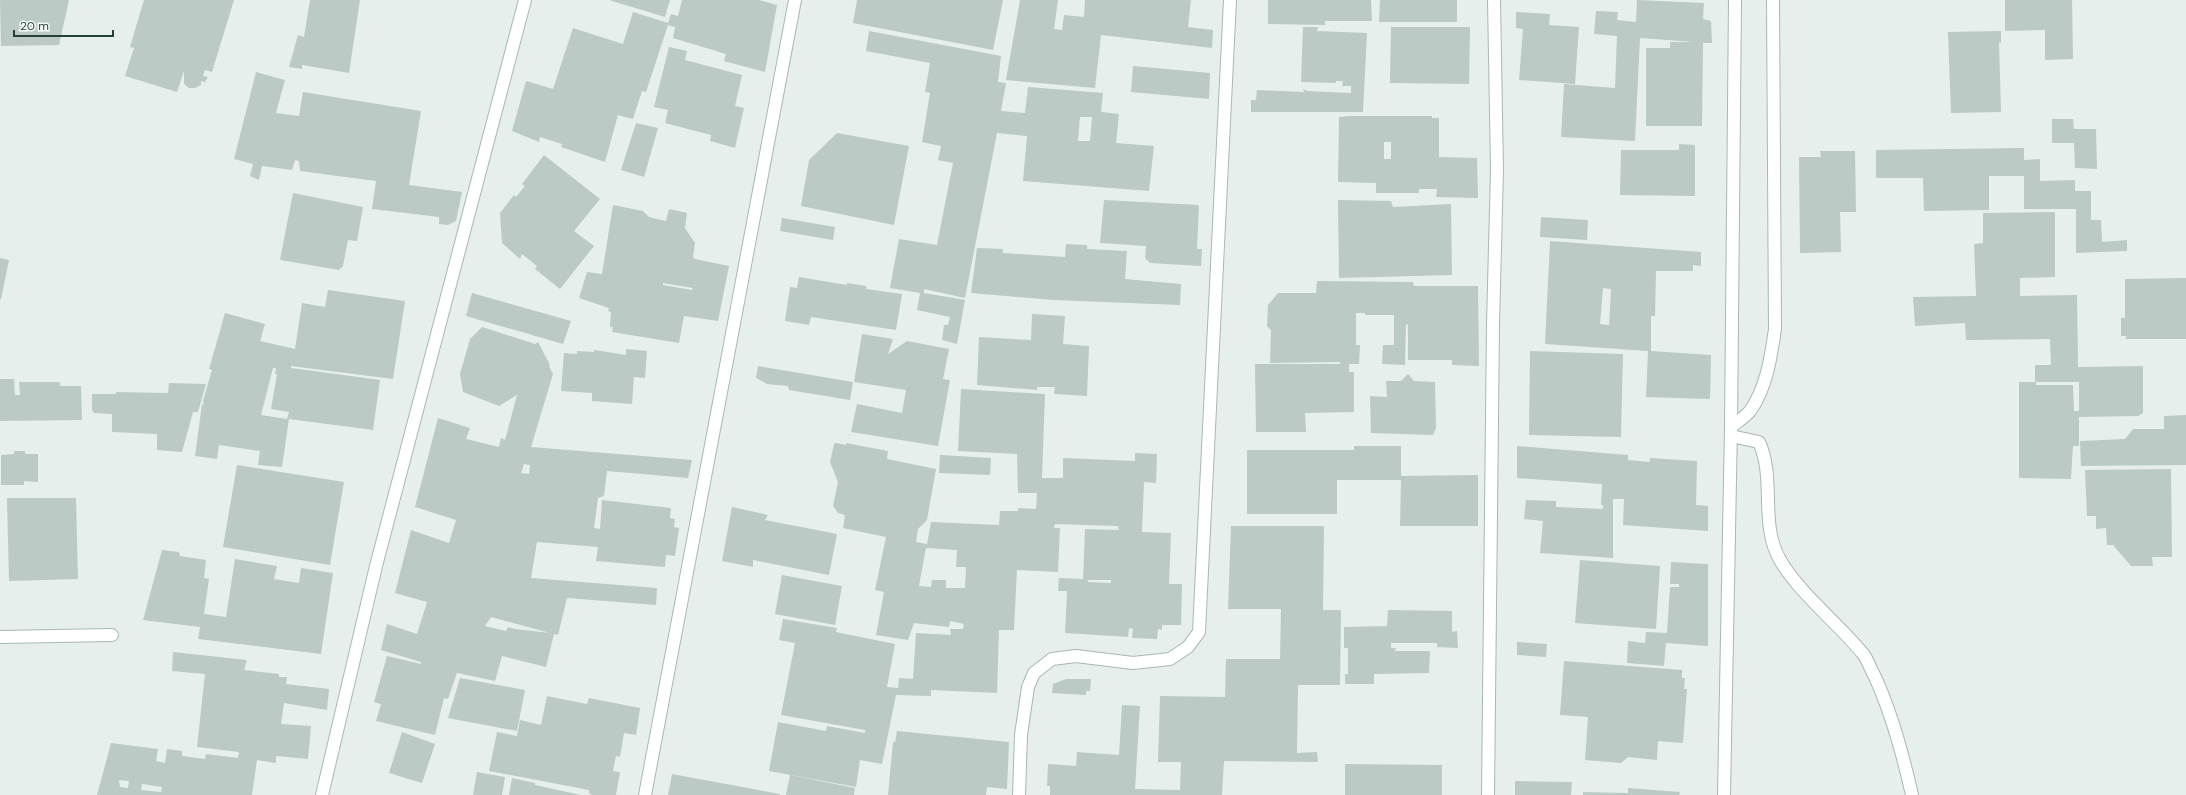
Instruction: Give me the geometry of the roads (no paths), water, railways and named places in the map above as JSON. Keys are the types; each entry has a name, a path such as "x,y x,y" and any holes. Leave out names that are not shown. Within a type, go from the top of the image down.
{"street":[{"path":"322,795 378,558 525,0"},
{"path":"645,795 795,0"},
{"path":"1019,795 1021,735 1028,687 1034,673 1052,659 1076,656 1133,663 1170,659 1188,647 1199,632 1230,0"},
{"path":"1488,795 1493,324 1497,170 1494,0"},
{"path":"1724,795 1731,432 1735,0"},
{"path":"1731,432 1750,411 1760,390 1768,369 1775,329 1773,0"},
{"path":"1731,432 1760,442 1766,456 1768,528 1780,560 1804,591 1834,621 1865,657 1881,690 1902,753 1912,795"},
{"path":"0,637 112,636"}]}
